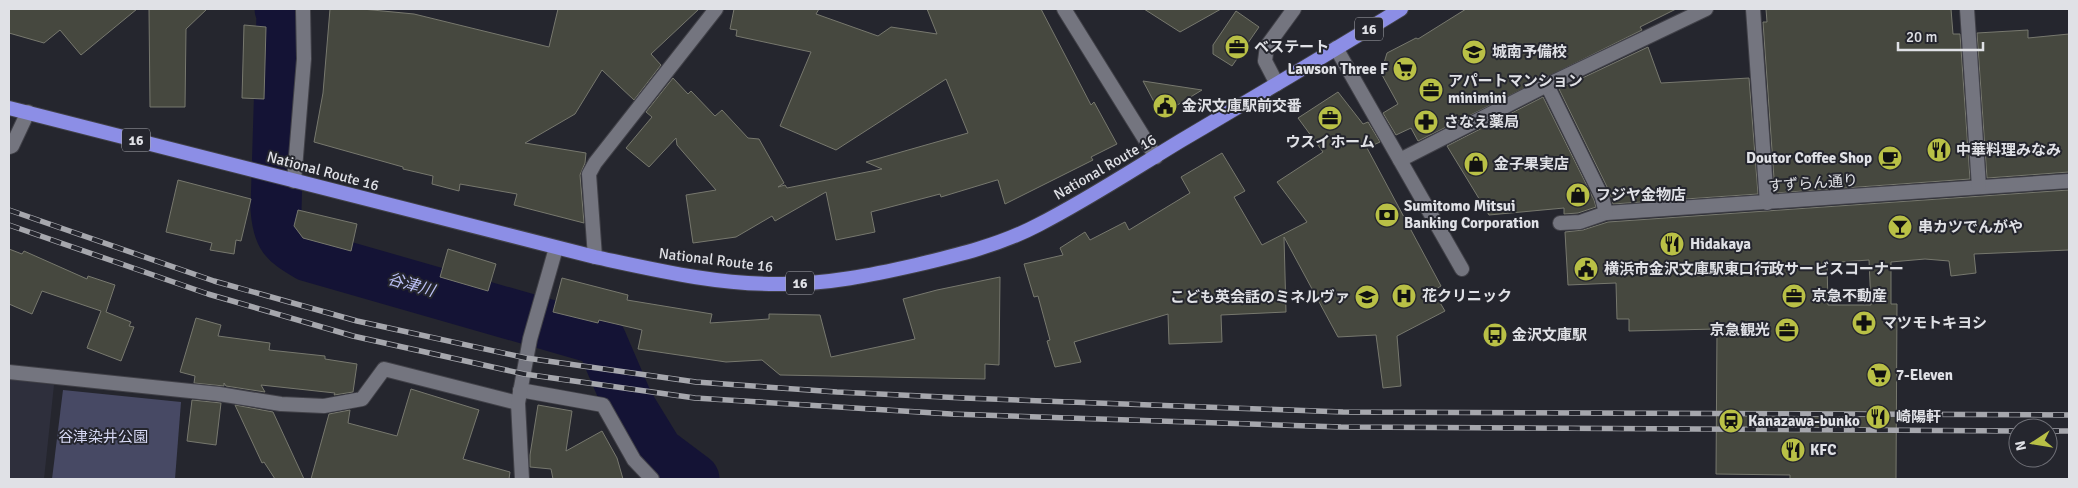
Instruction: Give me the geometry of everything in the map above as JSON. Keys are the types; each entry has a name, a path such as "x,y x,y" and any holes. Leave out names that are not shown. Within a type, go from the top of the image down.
{"highway":[{"name":"National Route 16","path":"9,108 595,257 682,275 739,282 781,284 829,282 962,254 1002,241 1037,226 1156,157 1401,9"}],"street":[{"path":"291,180 304,59 303,9"},
{"path":"595,257 589,174 595,163 716,9"},
{"path":"1064,9 1156,157"},
{"path":"1277,84 1265,61 1267,46 1294,9"},
{"path":"1400,160 1547,85 1706,9"},
{"path":"1753,9 1767,203"},
{"path":"1967,9 1979,187"},
{"path":"1336,48 1462,269"},
{"path":"1547,85 1602,197 1606,214"},
{"path":"9,147 12,146 28,112"},
{"name":"すずらん通り","path":"1560,223 1580,222 1606,214 2069,180"},
{"path":"522,479 519,397 530,340 556,248"},
{"path":"9,372 219,394 281,404 324,406 362,399 384,368 519,397 603,405 634,460 652,479"}],"shaded area":[{"path":"9,379 54,385 44,479 9,479"}],"green space":[{"name":"谷津染井公園","path":"63,390 181,402 175,479 52,479"}],"building":[{"path":"9,9 137,9 81,55 60,30 44,43 9,33"},
{"path":"149,9 207,9 186,29 185,107 150,107"},
{"path":"330,9 362,9 414,14 549,47 558,9 699,9 651,54 661,65 634,100 602,70 575,114 525,143 586,153 585,163 580,175 584,223 514,205 517,194 460,184 459,191 432,184 433,176 403,169 403,167 314,142 323,93"},
{"path":"734,9 819,9 816,14 878,36 891,27 937,34 927,9 1041,9 1091,105 1094,102 1117,144 1091,157 1093,160 1005,204 997,180 941,197 940,194 871,212 875,232 836,240 826,192 775,221 772,216 736,237 693,243 686,195 716,190 677,145 676,138 649,167 626,148 652,117 646,112 673,78 688,94 691,91 715,116 722,110 748,138 759,139 784,183 778,187 785,185 787,188 882,169 866,162 968,133 946,79 836,150 780,126 811,52 736,36 737,30 730,29"},
{"path":"1144,9 1221,9 1180,32"},
{"path":"1466,9 1676,9 1640,27 1642,30 1418,141 1411,128 1396,135 1383,113 1398,104 1381,73 1387,53 1416,38 1418,39"},
{"path":"1766,9 1951,9 1953,34 1960,34 1970,179 1775,193 1763,22 1767,22"},
{"path":"1236,11 1259,27 1232,66 1213,54 1213,45"},
{"path":"244,25 266,27 264,99 242,98"},
{"path":"2028,30 2028,38 2069,34 2069,172 1987,178 1977,33"},
{"path":"1648,47 1661,83 1749,78 1758,194 1613,204 1610,193 1559,89"},
{"name":"金沢文庫駅前交番","path":"1143,81 1202,90 1161,115"},
{"path":"1338,92 1363,124 1368,122 1380,142 1367,148 1441,286 1433,291 1445,311 1397,336 1401,386 1383,388 1376,335 1338,337 1284,237 1286,312 1221,315 1222,342 1169,344 1168,314 1074,342 1081,362 1055,367 1047,341 1050,340 1038,296 1034,297 1024,264 1063,255 1060,248 1085,232 1090,240 1125,222 1129,230 1190,193 1181,177 1222,153 1245,191 1234,197 1262,245 1307,222 1277,182 1323,152 1298,118"},
{"path":"1543,97 1596,207 1578,213 1564,214 1564,208 1489,215 1447,146"},
{"path":"178,180 251,199 241,241 236,240 234,254 210,250 212,243 166,232"},
{"path":"2069,190 2069,250 1974,254 1976,273 1951,276 1949,261 1925,259 1891,262 1891,304 1897,304 1896,479 1790,479 1790,475 1716,474 1717,329 1629,331 1629,319 1617,319 1616,283 1568,285 1565,232 1583,230 1608,222","holes":["1869,260 1871,305 1828,305 1827,263"]},
{"path":"298,210 357,224 351,251 303,238 294,226"},
{"path":"9,249 22,254 24,251 87,279 88,276 115,285 106,312 131,322 129,326 134,327 121,361 87,348 101,311 42,291 32,314 9,304"},
{"path":"448,249 496,264 488,291 440,277"},
{"path":"1000,277 999,365 985,364 985,379 780,375 762,360 726,362 638,349 642,330 599,320 598,323 553,312 562,278 628,295 627,300 712,314 710,323 769,319 769,314 820,315 831,357 915,339 903,299"},
{"path":"196,318 221,325 218,336 270,343 269,350 325,356 325,359 357,364 353,392 334,395 335,393 261,385 265,392 226,386 224,383 224,386 194,383 195,376 180,372"},
{"path":"411,389 479,410 463,459 510,472 509,479 311,479 329,414 350,410 348,423 397,436"},
{"path":"192,400 221,403 216,445 187,441"},
{"path":"235,405 273,412 304,479 275,479 264,462 262,463"},
{"path":"538,405 572,411 566,451 602,431 617,458 623,479 553,479 551,469 530,467 530,455"}],"waterway":[{"name":"谷津川","path":"280,9 282,14 276,209 278,226 284,238 293,247 308,256 601,340 628,403 658,452 694,479"}],"railway":[{"path":"9,210 214,281 357,321 526,358 696,382 837,392 964,398 1343,412 2069,415"},
{"path":"9,225 208,294 353,336 524,374 695,398 951,414 1341,427 2008,431"},
{"path":"2058,431 2069,431"}],"place":[{"name":"ベステート","path":"1237,47"},
{"name":"城南予備校","path":"1474,52"},
{"name":"Lawson Three F","path":"1405,69"},
{"name":"アパートマンション minimini","path":"1431,90"},
{"name":"金沢文庫駅前交番","path":"1165,106"},
{"name":"ウスイホーム","path":"1330,118"},
{"name":"さなえ薬局","path":"1426,122"},
{"name":"中華料理みなみ","path":"1939,150"},
{"name":"Doutor Coffee Shop","path":"1890,158"},
{"name":"金子果実店","path":"1476,164"},
{"name":"フジヤ金物店","path":"1578,195"},
{"name":"Sumitomo Mitsui Banking Corporation","path":"1387,215"},
{"name":"串カツでんがや","path":"1900,227"},
{"name":"Hidakaya","path":"1672,244"},
{"name":"横浜市金沢文庫駅東口行政サービスコーナー","path":"1586,269"},
{"name":"花クリニック","path":"1404,296"},
{"name":"京急不動産","path":"1794,296"},
{"name":"こども英会話のミネルヴァ","path":"1367,297"},
{"name":"マツモトキヨシ","path":"1864,323"},
{"name":"京急観光","path":"1787,330"},
{"name":"金沢文庫駅","path":"1495,335"},
{"name":"7-Eleven","path":"1879,375"},
{"name":"崎陽軒","path":"1878,417"},
{"name":"Kanazawa-bunko","path":"1731,421"},
{"name":"KFC","path":"1793,450"}]}
